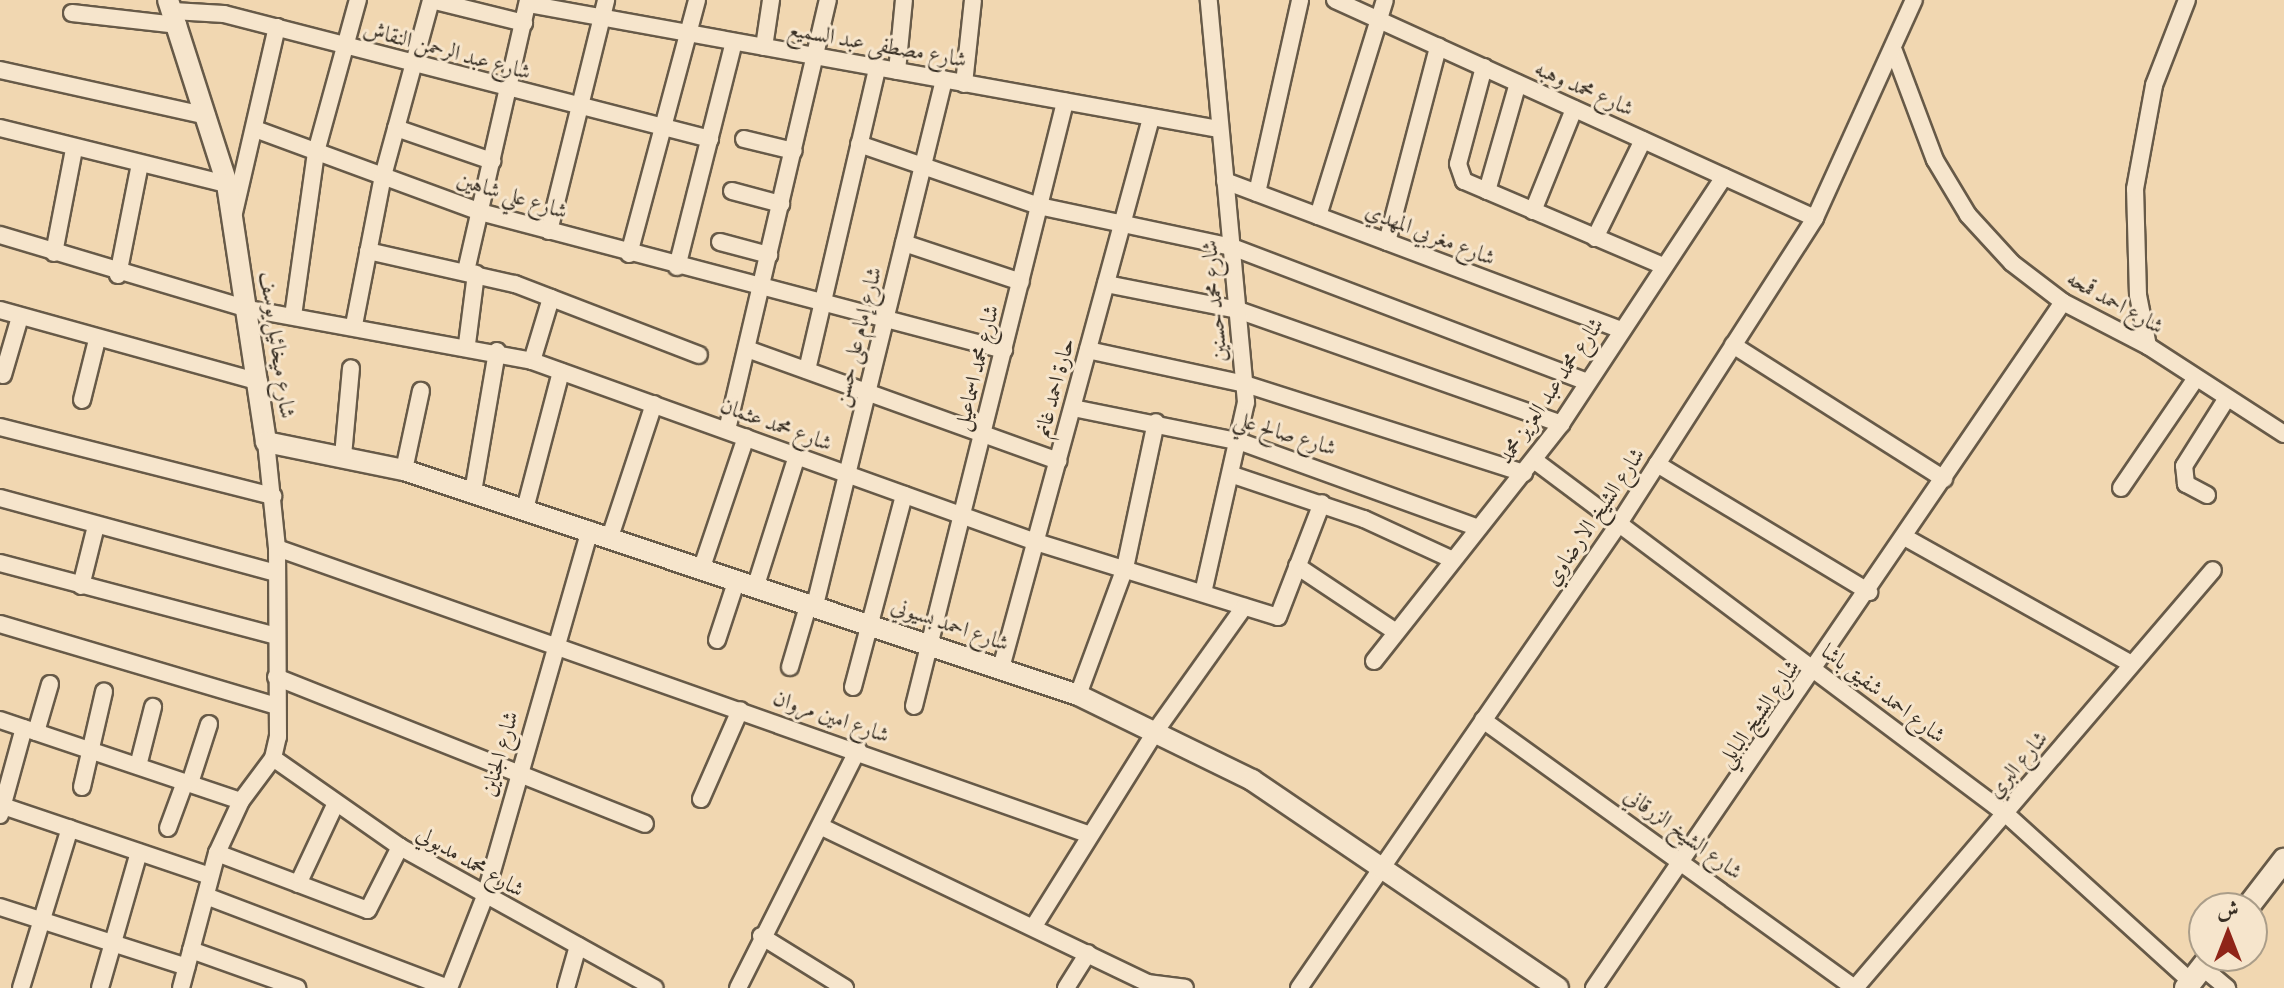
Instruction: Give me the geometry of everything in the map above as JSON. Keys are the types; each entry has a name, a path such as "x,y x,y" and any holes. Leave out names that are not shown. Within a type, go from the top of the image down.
{"main road":[{"path":"2259,892 2284,860"}],"street":[{"path":"293,316 316,152 358,0"},
{"path":"354,325 383,176 431,0 524,23"},
{"path":"549,231 606,0"},
{"path":"629,254 697,0"},
{"path":"764,47 771,0"},
{"path":"727,430 828,0"},
{"path":"897,71 904,0"},
{"path":"964,84 973,0"},
{"name":"شارع محمد حسنين","path":"1203,593 1241,442 1245,384 1218,129 1209,0"},
{"path":"1257,193 1300,0"},
{"name":"شارع محمد وهبه","path":"1335,0 1815,218"},
{"path":"1318,216 1385,0"},
{"name":"شارع الشيخ الارضاوي","path":"1299,988 1618,525 1815,218 1894,51 1914,0"},
{"path":"467,344 471,272 480,212 528,2"},
{"name":"شارع مصطفى عبد السميع","path":"528,2 1218,129"},
{"path":"2148,346 2138,295 2135,189 2154,85 2180,2"},
{"name":"شارع عبد الرحمن النقاش","path":"72,13 173,12 277,27 412,66 710,139"},
{"name":"شارع ميخائيل يوسف","path":"173,12 227,184 259,382 277,548 273,758"},
{"path":"233,218 277,27"},
{"path":"677,267 734,42"},
{"path":"1387,242 1438,47"},
{"name":"شارع احمد قمحه","path":"1894,51 1935,160 1968,215 2012,263 2063,302 2148,346 2284,434"},
{"path":"1484,67 1458,164 1464,181 1663,266"},
{"path":"807,370 877,68"},
{"path":"0,70 207,116"},
{"name":"شارع إمام على حسن","path":"790,667 812,604 847,474 944,80"},
{"path":"1487,191 1518,83"},
{"name":"شارع محمد اسماعيل","path":"914,706 932,645 1065,102"},
{"path":"1533,211 1574,109"},
{"name":"حارة احمد غانم","path":"1001,668 1151,118"},
{"path":"0,128 74,149 227,184"},
{"path":"396,128 492,161"},
{"name":"شارع علي شاهين","path":"255,129 480,212 761,290 1004,350"},
{"path":"744,139 794,151"},
{"path":"1595,238 1643,140"},
{"path":"859,144 1039,206 1232,247 1585,381"},
{"path":"54,253 74,149"},
{"path":"118,275 140,164"},
{"name":"شارع محمد عبد العزيز محمد","path":"1374,661 1561,424 1619,329 1724,177"},
{"name":"شارع مغربي المهدي","path":"1225,181 1619,329"},
{"path":"732,191 781,204"},
{"name":"شارع محمد عثمان","path":"0,235 118,275 249,309 467,344 532,361 1036,542 1278,617 1297,566"},
{"path":"720,242 769,255"},
{"path":"904,243 1021,282"},
{"path":"368,251 471,272 551,298 699,355"},
{"path":"1106,284 1238,310 1561,424"},
{"path":"532,361 551,298"},
{"name":"شارع الشيخ البابلي","path":"1594,988 1816,671 2063,302"},
{"path":"0,310 97,340 259,382"},
{"path":"3,375 20,317"},
{"path":"82,400 97,340"},
{"path":"1733,345 1944,479"},
{"path":"747,349 1058,461"},
{"path":"1088,350 1245,384 1529,466"},
{"path":"473,492 497,351"},
{"path":"343,456 351,368"},
{"path":"525,509 561,372"},
{"path":"2121,488 2196,378"},
{"path":"404,470 421,391"},
{"path":"2207,495 2186,484 2184,466 2227,398"},
{"path":"610,537 654,404"},
{"name":"شارع صالح علي","path":"1073,408 1156,422 1241,442 1478,528"},
{"path":"1078,695 1125,568 1156,422"},
{"path":"0,427 273,496"},
{"path":"702,567 746,437"},
{"name":"شارع احمد بسيوني","path":"266,442 404,470 874,624 1078,695 1157,729 1382,865 1558,988"},
{"path":"717,640 747,582 797,456"},
{"path":"1657,464 1869,592"},
{"name":"شارع احمد شفيق باشا","path":"1529,466 1618,525 1816,671 2006,814 2197,973 2227,988"},
{"path":"1233,475 1322,503 1453,560"},
{"path":"853,687 874,624 904,495"},
{"path":"0,498 277,573"},
{"path":"1322,503 1297,566 1396,632"},
{"path":"81,586 96,526"},
{"name":"شارع الجناين","path":"449,988 485,896 517,773 590,530"},
{"path":"1906,538 2131,664"},
{"name":"شارع امين مروان","path":"277,548 554,649 858,749 1090,835"},
{"path":"0,563 276,636"},
{"name":"شارع البري","path":"1854,988 2213,570"},
{"path":"1034,926 1157,729 1244,607"},
{"path":"0,624 276,706"},
{"path":"276,677 645,824"},
{"path":"50,684 1,808 210,876"},
{"path":"82,787 104,692"},
{"path":"138,766 153,707"},
{"path":"701,799 740,710"},
{"path":"0,720 241,801"},
{"name":"شارع الشيخ الزرقاني","path":"1483,720 1684,860 1854,988"},
{"path":"168,828 209,724"},
{"path":"738,988 761,936 822,827 858,749"},
{"path":"181,988 217,853 241,801 273,758"},
{"name":"شارع محمد مدبولي","path":"273,758 400,847 654,988"},
{"path":"298,884 336,803"},
{"path":"822,827 1034,926 1147,983 1185,988"},
{"path":"21,988 70,828"},
{"path":"217,853 368,910 400,847"},
{"path":"100,988 139,852"},
{"path":"206,896 449,988"},
{"path":"0,907 187,967"},
{"path":"761,936 845,988"},
{"path":"566,988 578,946"},
{"path":"191,950 297,988"},
{"path":"1066,988 1088,953"}]}
